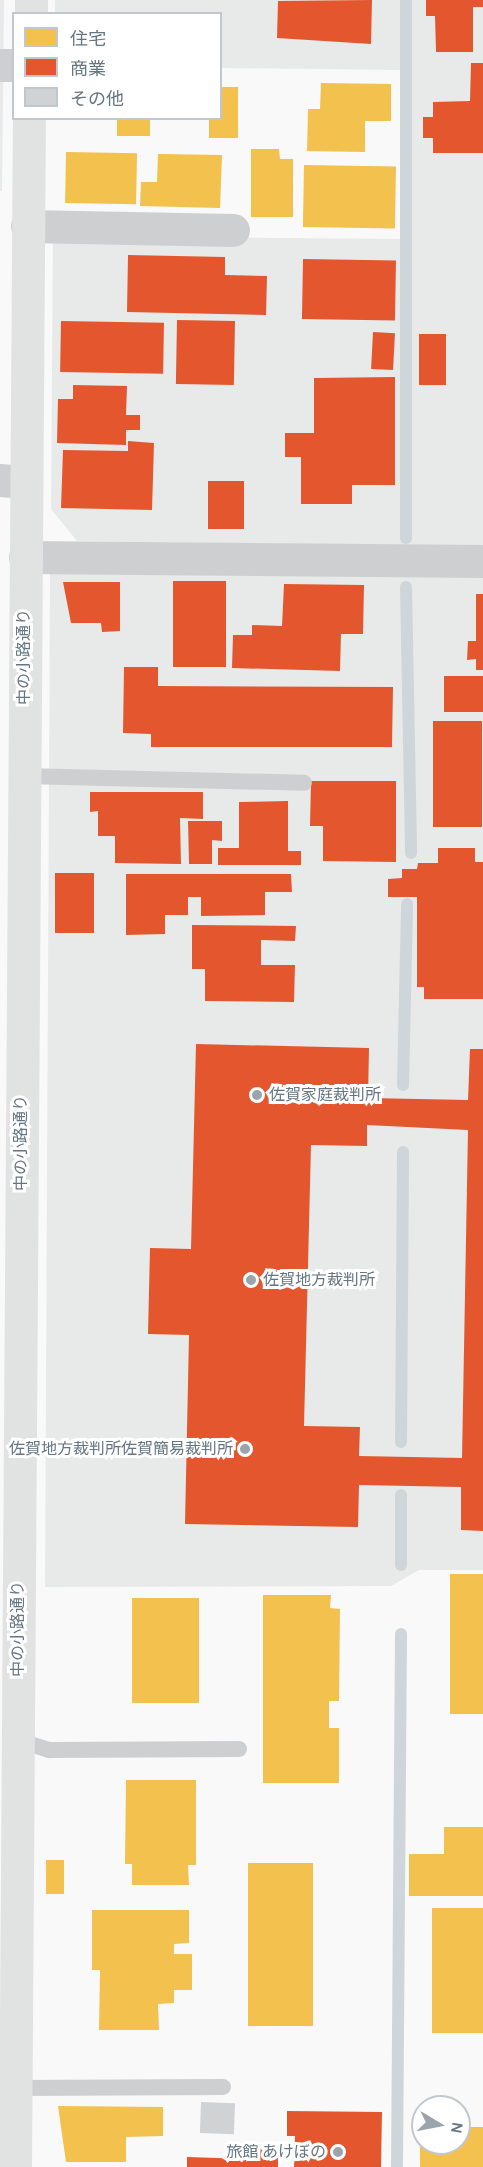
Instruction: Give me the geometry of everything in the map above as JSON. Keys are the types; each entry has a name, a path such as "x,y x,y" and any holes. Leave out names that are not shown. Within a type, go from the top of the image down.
{"street":[{"name":"中の小路通り","path":"15,2167 18,1740 10,1361 24,776 25,557 12,481 27,226 29,120"},
{"path":"27,226 233,231"},
{"path":"25,557 483,561"}],"lane":[{"path":"24,776 304,783"},
{"path":"18,1740 49,1750 239,1749"},
{"path":"15,2088 223,2087"}],"shaded area":[{"path":"0,0 4,0 2,191 0,191"},
{"path":"55,0 483,0 483,547 77,541 51,509 53,236 400,239 401,70 222,68 222,12 55,12"},
{"path":"50,571 483,577 483,1570 419,1570 391,1586 45,1587"}],"building: 住宅":[{"path":"321,83 391,84 391,121 365,121 365,152 307,151 308,109 320,109"},
{"path":"222,87 238,87 238,138 209,138 209,120 222,120"},
{"path":"117,120 150,120 150,136 117,136"},
{"path":"251,149 279,149 280,159 293,159 293,217 251,217"},
{"path":"66,152 137,153 136,204 65,203"},
{"path":"158,154 222,155 220,208 140,206 141,182 157,182"},
{"path":"304,165 396,167 395,229 303,227"},
{"path":"450,1574 483,1574 483,1714 450,1714"},
{"path":"263,1595 331,1595 330,1608 340,1609 339,1701 329,1701 329,1728 339,1728 339,1783 263,1783"},
{"path":"132,1598 199,1598 199,1703 132,1703"},
{"path":"126,1780 196,1780 196,1865 188,1865 189,1885 132,1885 132,1864 125,1864"},
{"path":"444,1827 483,1827 483,1896 409,1896 409,1854 444,1854"},
{"path":"46,1860 64,1860 64,1894 46,1894"},
{"path":"248,1863 313,1863 313,2026 248,2026"},
{"path":"432,1908 483,1908 483,2033 432,2033"},
{"path":"92,1910 189,1910 189,1943 174,1944 174,1954 192,1954 192,1990 174,1990 174,2003 158,2004 159,2030 99,2030 100,1970 92,1970"},
{"path":"58,2106 163,2107 163,2136 126,2137 126,2162 66,2162"},
{"path":"471,2127 483,2127 483,2167 420,2167 420,2155 471,2155"}],"building: 商業":[{"path":"372,0 371,44 277,38 278,1"},
{"path":"426,0 483,0 483,7 473,7 473,52 436,52 435,16 426,16"},
{"path":"471,63 483,63 483,153 433,153 433,138 423,138 423,117 433,117 433,102 470,101"},
{"path":"128,255 225,257 225,275 267,276 266,315 127,312"},
{"path":"303,259 396,261 395,321 302,319"},
{"path":"177,320 235,321 234,385 176,384"},
{"path":"61,321 164,323 163,374 60,372"},
{"path":"373,332 395,333 393,370 371,369"},
{"path":"419,334 446,334 446,385 419,385"},
{"path":"395,377 395,485 352,485 352,504 301,504 301,457 285,457 285,433 314,433 314,378"},
{"path":"73,385 127,386 126,415 140,415 140,430 126,430 126,445 57,443 58,399 73,399"},
{"path":"128,441 154,443 152,510 61,508 63,450 128,451"},
{"path":"208,481 244,481 244,529 208,529"},
{"path":"173,581 226,581 226,667 173,667"},
{"path":"63,582 120,582 120,631 102,632 101,623 71,623"},
{"path":"284,584 364,585 363,634 341,634 340,671 232,668 233,635 252,635 252,625 282,626"},
{"path":"476,594 483,594 483,670 476,670 476,659 467,660 468,641 476,641"},
{"path":"124,667 158,667 158,686 393,687 392,747 151,747 151,734 123,733"},
{"path":"444,676 483,676 483,712 444,712"},
{"path":"433,721 482,721 482,827 433,827"},
{"path":"311,781 396,781 396,862 323,861 323,826 310,826"},
{"path":"90,792 203,792 203,819 180,818 181,864 115,863 115,836 98,836 98,811 90,812"},
{"path":"288,801 288,851 301,851 301,865 218,865 218,848 239,848 239,802"},
{"path":"188,821 222,821 222,841 212,840 212,864 189,864"},
{"path":"438,848 475,848 475,862 483,862 483,999 424,999 424,987 417,987 417,897 388,897 388,879 402,878 402,869 417,869 418,863 438,863"},
{"path":"55,873 94,873 94,933 55,933"},
{"path":"126,874 291,874 292,892 265,892 265,915 201,916 201,897 188,897 188,915 165,915 165,934 126,935"},
{"path":"192,925 296,926 295,941 261,940 261,965 295,965 294,1002 205,1001 205,969 192,969"},
{"path":"196,1044 369,1048 368,1098 468,1100 470,1049 483,1049 483,1531 461,1530 461,1487 359,1485 358,1527 185,1524 189,1335 148,1334 150,1248 191,1249","holes":["367,1125 468,1130 462,1458 359,1456 360,1427 304,1426 311,1145 367,1146"]},
{"name":"旅館 あけぼの","path":"287,2111 382,2112 381,2167 294,2167 295,2136 287,2136"},
{"name":"旅館 あけぼの","path":"249,2149 278,2149 278,2167 187,2167 187,2157 248,2159"}],"building: その他":[{"path":"201,2102 235,2103 234,2134 200,2133"}],"waterway":[{"path":"406,0 406,538"},
{"path":"406,587 411,853"},
{"path":"403,1085 407,904"},
{"path":"401,1442 403,1152"},
{"path":"401,1495 401,1565"},
{"path":"397,2167 401,1634"}],"place":[{"name":"佐賀家庭裁判所","path":"257,1095"},
{"name":"佐賀地方裁判所","path":"251,1280"},
{"name":"佐賀地方裁判所佐賀簡易裁判所","path":"245,1449"},
{"name":"旅館 あけぼの","path":"338,2152"}]}
